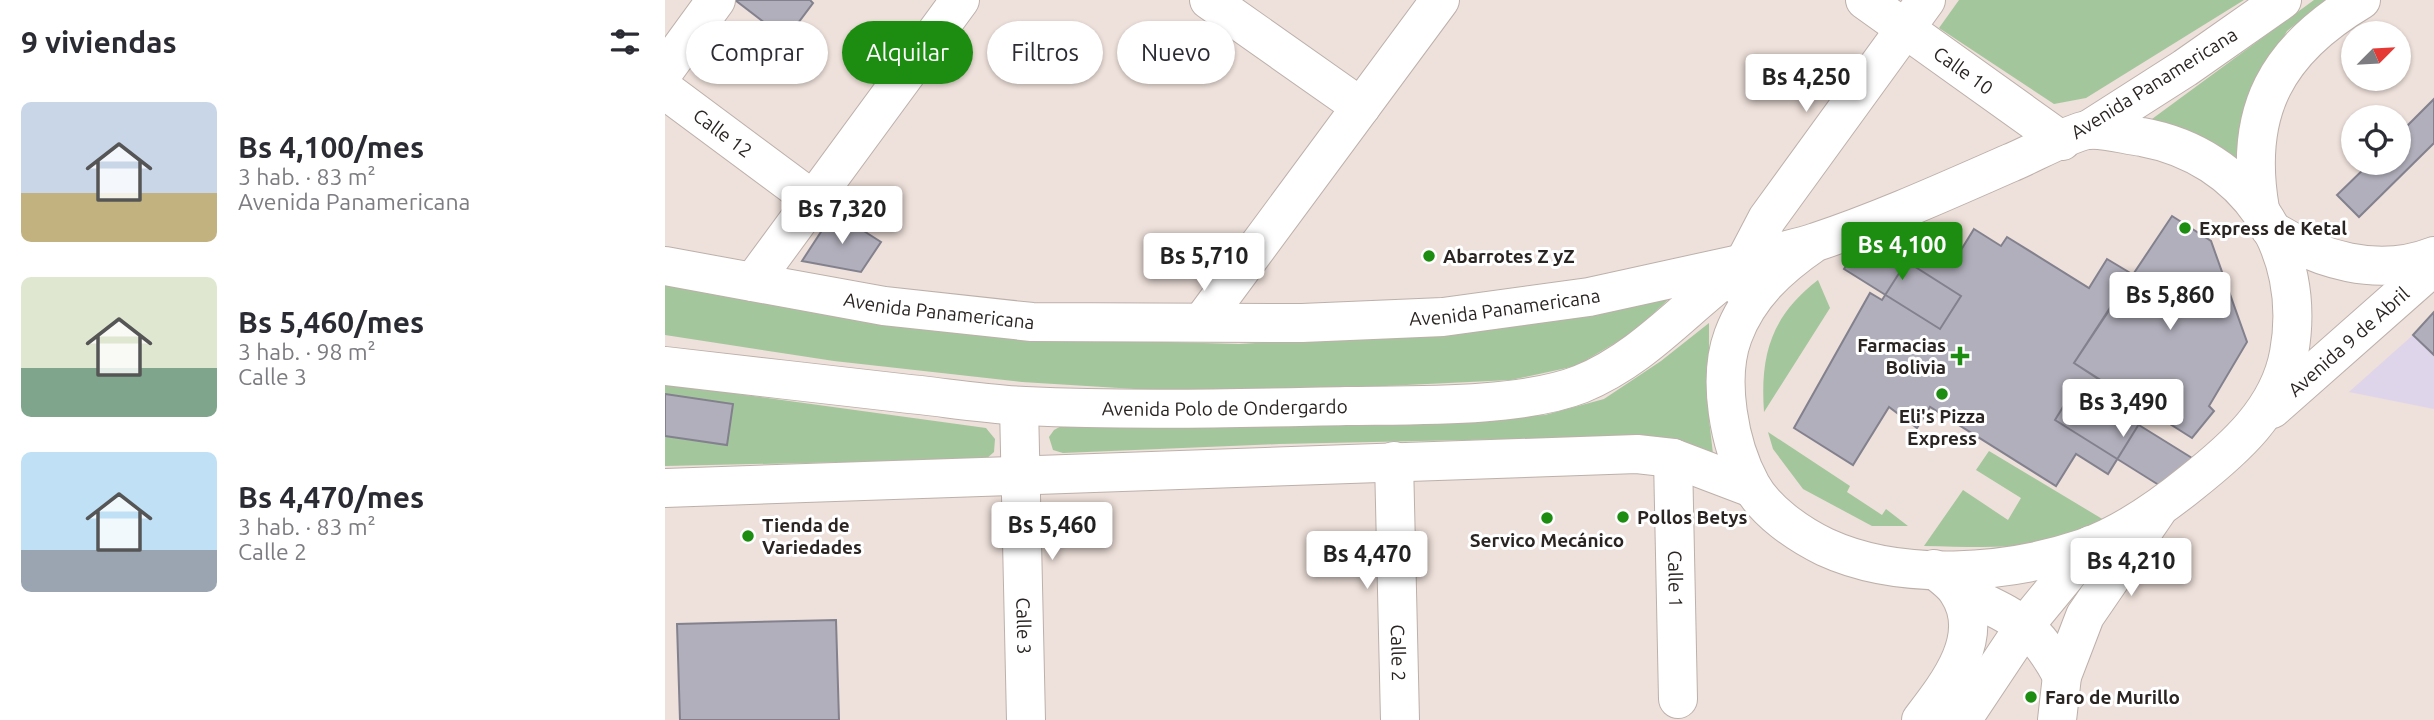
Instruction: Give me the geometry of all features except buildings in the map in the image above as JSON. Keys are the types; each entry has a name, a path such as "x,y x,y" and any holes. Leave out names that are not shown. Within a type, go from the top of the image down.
{"main road":[{"path":"665,70 716,0"},
{"path":"753,282 960,0"},
{"path":"1209,0 1361,107"},
{"path":"1202,322 1440,0"},
{"name":"Calle 10","path":"1865,0 1915,14 2075,135"},
{"name":"Avenida Panamericana","path":"665,266 884,306 1032,322 1302,323 1443,317 1588,297 1744,263 1814,243 2075,135 2185,68 2282,0"},
{"path":"2265,219 2254,152 2259,120 2269,93 2291,59 2325,22 2361,0"},
{"path":"1915,14 1767,219 1744,263 1724,385 1733,435 1752,488 1784,522 1820,545 1859,560 1946,580 2026,624 2047,648 2062,676"},
{"name":"Calle 12","path":"665,90 813,200"},
{"path":"2075,135 2170,143 2201,156 2242,186 2265,219 2287,263 2293,293 2289,358 2262,417"},
{"name":"Avenida 9 de Abril","path":"2265,219 2319,256 2346,263 2402,264 2434,256"},
{"path":"1732,338 1756,294 1772,276 1814,243"},
{"name":"Avenida Polo de Ondergardo","path":"665,366 1019,406 1214,409 1392,406 1534,397 1575,386 1621,366 1744,263"},
{"name":"Avenida 9 de Abril","path":"2157,511 2220,460 2262,417 2434,266"},
{"name":"Calle 3","path":"1019,406 1026,720"},
{"path":"665,488 1020,473 1637,454 1673,458 1752,488"},
{"name":"Calle 1","path":"1673,458 1678,699"},
{"name":"Calle 2","path":"1394,461 1400,720"},
{"path":"1946,580 2038,561 2091,545 2157,511"},
{"path":"2057,720 2062,676 2085,616 2157,511"},
{"path":"1962,720 2026,624 2091,545"},
{"path":"1921,720 1944,691 1966,648 1968,615 1946,580"}],"shaded area":[{"path":"2434,312 2434,409 2349,392 2413,335"}],"green space":[{"path":"1959,0 2244,0 2086,98 2054,104 1939,28"},
{"path":"2314,0 2326,0 2287,31 2262,76 2239,167 2201,140 2152,119"},
{"path":"1818,280 1830,308 1764,412 1764,372 1772,338 1789,308"},
{"path":"665,285 1060,339 1239,344 1405,334 1543,320 1669,299 1632,333 1576,366 1511,380 1216,394 1022,382 834,361 665,335"},
{"path":"1709,323 1709,419 1713,454 1655,436 1279,444 1063,453 1053,450 1049,437 1054,430 1067,423 1319,426 1545,415 1604,399 1661,361"},
{"path":"665,384 986,428 995,439 994,452 986,459 665,466"},
{"path":"1768,432 1850,486 1847,492 1882,515 1886,509 1908,526 1872,526 1803,489 1773,449"},
{"path":"1989,451 2104,520 2081,531 2038,543 1994,547 1924,546 1963,490 2008,520 2021,498 1976,470"}],"place":[{"name":"Express de Ketal","path":"2185,228"},
{"name":"Abarrotes Z yZ","path":"1429,256"},
{"name":"Farmacias Bolivia","path":"1960,356"},
{"name":"Eli's Pizza Express","path":"1942,394"},
{"name":"Pollos Betys","path":"1623,517"},
{"name":"Servico Mecánico","path":"1547,518"},
{"name":"Tienda de Variedades","path":"748,536"},
{"name":"Faro de Murillo","path":"2031,697"}]}
